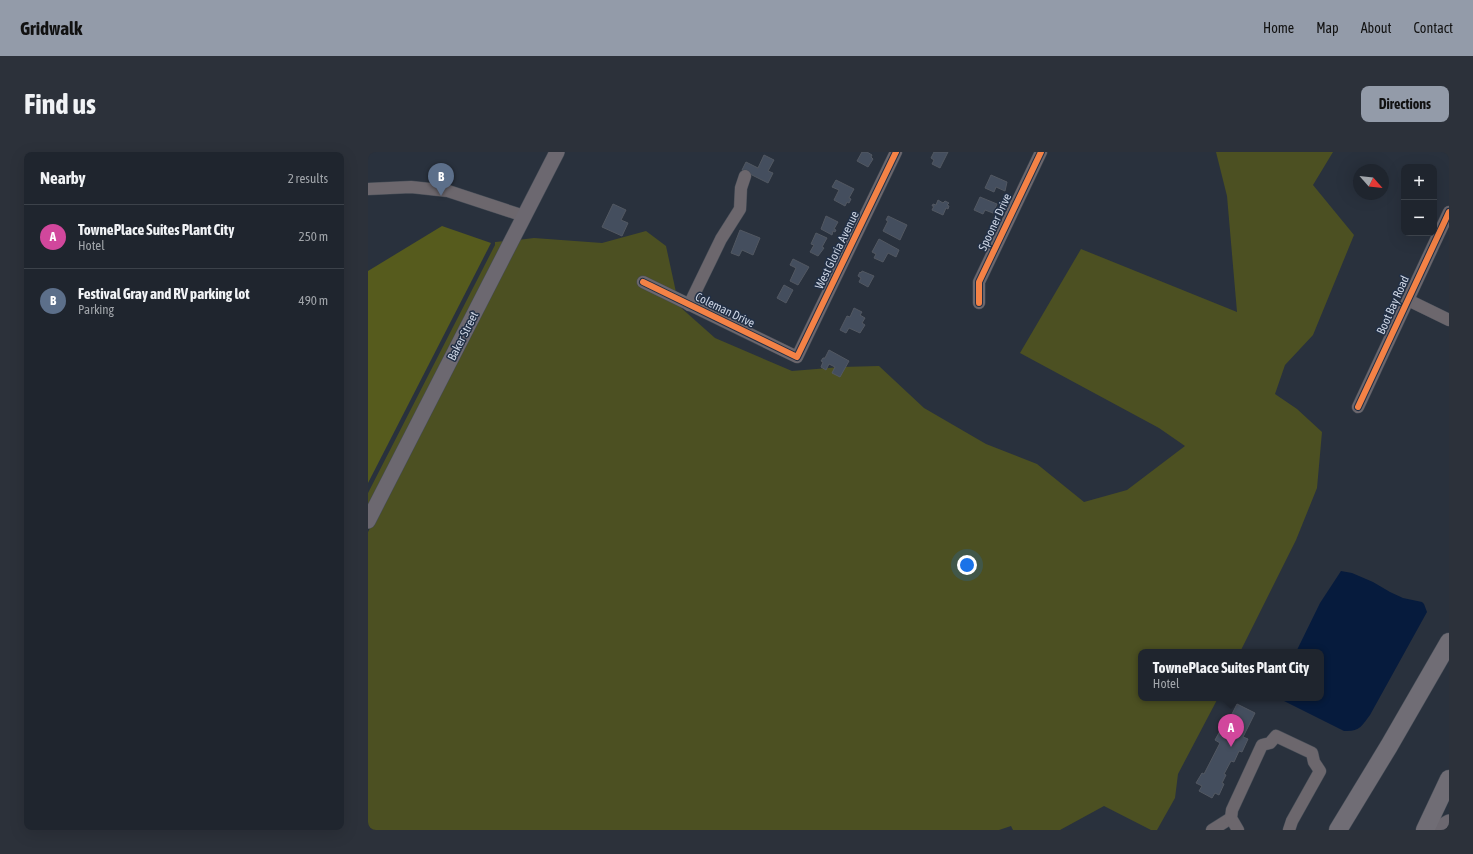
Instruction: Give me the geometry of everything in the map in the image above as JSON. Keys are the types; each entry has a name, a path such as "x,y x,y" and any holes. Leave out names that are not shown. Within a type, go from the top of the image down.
{"highway":[{"path":"1338,830 1389,746 1449,642"},
{"path":"1328,830 1354,790 1389,746"},
{"path":"1424,830 1446,785"}],"main road":[{"name":"Baker Street","path":"368,521 557,152"},
{"path":"1435,830 1449,822"}],"street":[{"name":"West Gloria Avenue","path":"797,357 896,152"},
{"name":"Spooner Drive","path":"979,303 979,282 1041,152"},
{"path":"690,305 721,239 740,209 741,188 745,176"},
{"path":"368,190 411,187 448,191 524,216"},
{"name":"Boot Bay Road","path":"1358,407 1449,212"},
{"name":"Coleman Drive","path":"643,282 797,357"},
{"path":"1408,300 1449,320"},
{"path":"1238,830 1232,818 1232,810 1262,746 1270,743 1276,736 1312,753 1314,762 1320,771 1292,821 1289,830"},
{"path":"1212,830 1232,818"}],"green space":[{"path":"1216,152 1333,152 1313,185 1354,235 1313,335 1285,365 1275,394 1297,409 1322,432 1317,488 1296,540 1242,649 1138,649 1138,701 1216,701 1178,774 1175,798 1157,830 1151,830 1104,806 1060,830 1013,830 1011,826 999,830 368,830 368,532 518,240 534,238 602,243 646,231 666,246 679,306 715,338 792,371 879,366 924,408 986,444 1037,464 1084,502 1127,490 1185,446 1159,428 1020,353 1081,249 1237,312 1227,196"},
{"path":"442,226 491,243 368,483 368,271"},
{"path":"506,241 368,510 368,493 495,245 495,242"}],"water":[{"path":"1341,571 1352,573 1373,582 1403,598 1422,602 1427,612 1370,715 1360,728 1357,729 1344,731 1284,701 1324,701 1324,649 1297,649 1320,603"}],"building":[{"path":"862,152 867,152 872,155 871,157 873,159 868,167 857,161"},
{"path":"934,152 948,152 940,168 932,164 934,160 931,158"},
{"path":"764,155 774,160 768,171 773,173 768,183 742,170 746,162 758,168"},
{"path":"991,175 1007,182 1005,191 996,187 994,192 985,188"},
{"path":"836,180 854,189 849,198 851,199 849,203 847,202 845,206 834,200 839,190 832,187"},
{"path":"980,197 997,204 993,213 985,210 983,214 974,210"},
{"path":"938,200 943,203 945,201 949,203 947,205 949,206 948,209 946,208 943,215 932,210 934,206 932,206 933,204 936,205"},
{"path":"613,204 626,210 621,220 628,223 622,236 602,227"},
{"path":"826,216 838,222 834,229 836,230 835,232 833,231 832,235 821,229"},
{"path":"888,216 907,225 900,240 883,231 888,221 886,220"},
{"path":"740,230 760,238 753,255 742,250 739,256 731,253"},
{"path":"816,233 827,238 822,247 824,248 818,256 810,252 814,245 811,244"},
{"path":"879,239 899,250 896,257 888,253 883,262 874,258 876,254 872,252"},
{"path":"793,259 809,267 798,285 790,281 796,268 790,265"},
{"path":"862,271 874,276 868,287 859,282 861,278 858,276"},
{"path":"784,285 793,290 786,303 777,298"},
{"path":"854,308 862,312 860,315 865,318 862,323 865,325 860,333 849,328 846,333 840,330 847,316 850,317"},
{"path":"829,350 849,361 840,377 832,373 835,367 829,364 826,370 821,367 823,362 821,361 825,358"},
{"path":"1237,704 1255,713 1243,737 1248,739 1242,752 1239,751 1234,762 1231,761 1224,774 1226,775 1222,783 1224,784 1219,795 1215,793 1212,798 1199,791 1202,786 1196,783 1202,773 1204,774 1220,743 1215,740 1221,729 1224,730"}],"cycle path":[{"path":"643,282 797,357 896,152"},
{"path":"979,303 979,282 1041,152"},
{"path":"1358,407 1449,212"}],"place":[{"name":"Festival Gray and RV parking lot","path":"441,196"},
{"name":"TownePlace Suites Plant City","path":"1231,747"}]}
